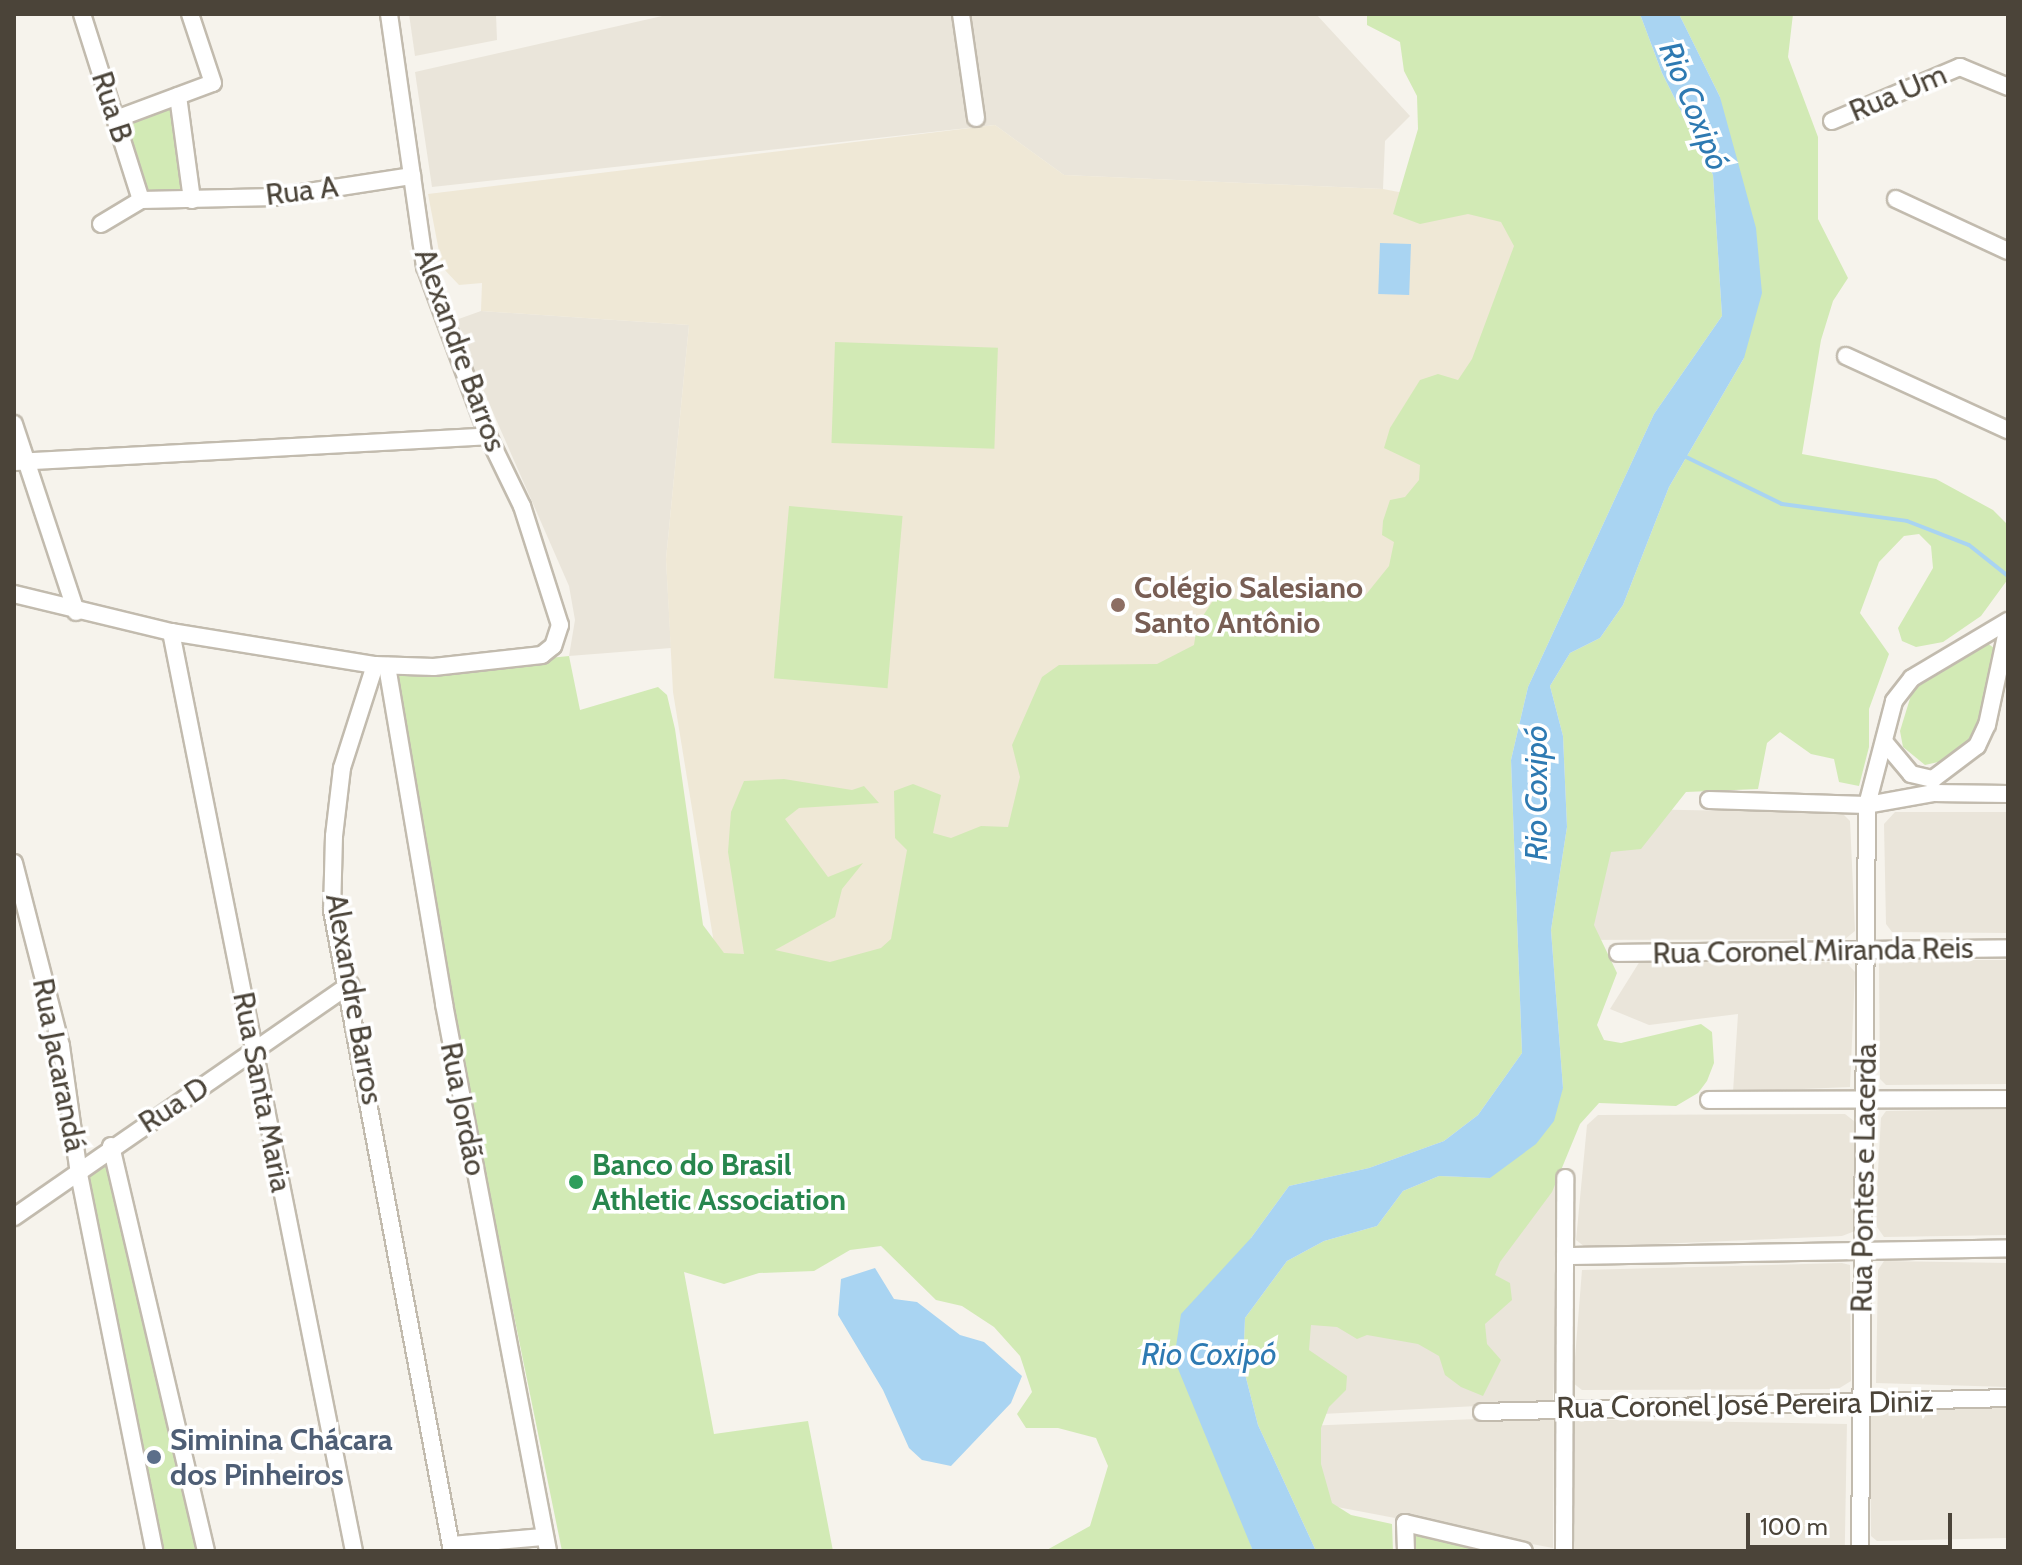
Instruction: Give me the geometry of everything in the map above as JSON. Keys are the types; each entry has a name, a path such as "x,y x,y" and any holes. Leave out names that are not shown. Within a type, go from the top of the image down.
{"street":[{"name":"Rua B","path":"82,14 141,200"},
{"path":"116,119 213,83 190,14"},
{"name":"Alexandre Barros","path":"389,14 425,266 488,436 522,506 559,618 557,639 542,655 434,667 381,666 342,768 334,836 332,910 350,984 452,1548"},
{"path":"961,14 976,118"},
{"name":"Rua Um","path":"1832,121 1960,67 2008,87"},
{"path":"178,96 192,200"},
{"name":"Rua A","path":"141,200 276,197 412,176"},
{"path":"1896,199 2008,251"},
{"path":"101,224 141,200"},
{"path":"1846,356 2008,430"},
{"path":"14,424 20,461 76,612"},
{"path":"20,461 488,436"},
{"path":"14,594 76,612 171,632 381,666"},
{"path":"1933,786 1977,746 1987,725 2008,624"},
{"name":"Rua Pontes e Lacerda","path":"1860,1551 1867,805 1886,744 1894,701 1912,678 2008,624"},
{"name":"Rua Santa Maria","path":"171,632 354,1551"},
{"name":"Rua Jordão","path":"381,666 545,1544"},
{"path":"1886,744 1911,774 1933,786"},
{"path":"1709,800 1867,805 1933,786 2008,794"},
{"name":"Rua Jacarandá","path":"14,863 61,1046 79,1174 154,1551"},
{"name":"Rua Coronel Miranda Reis","path":"1618,953 2008,948"},
{"name":"Rua D","path":"14,1217 79,1174 111,1146 254,1053 350,984"},
{"path":"1709,1100 2008,1099"},
{"path":"111,1146 206,1551"},
{"path":"1564,1551 1565,1178"},
{"path":"1565,1256 1862,1248 2008,1248"},
{"name":"Rua Coronel José Pereira Diniz","path":"1482,1412 2008,1398"},
{"path":"1406,1551 1405,1523 1524,1551"},
{"path":"452,1548 545,1544"}],"shaded area":[{"path":"409,14 496,14 497,40 415,56"},
{"path":"671,14 1316,14 1410,116 1385,141 1383,189 1064,175 995,125 432,187 415,72"},
{"name":"Colégio Salesiano Santo Antônio","path":"995,125 1064,175 1383,189 1718,253 1377,968 718,968 673,692 666,559 689,325 481,311 482,283 459,285 442,267 428,194"},
{"path":"481,311 689,325 666,559 671,648 569,656 575,620 569,586 453,321"},
{"path":"1574,808 1842,813 1850,821 1855,931 1845,939 1571,940"},
{"path":"1895,812 2008,812 2008,933 1892,932 1886,924 1884,824"},
{"path":"1886,960 2008,960 2008,1084 1886,1085 1880,1079 1879,963"},
{"path":"1640,961 1846,962 1855,972 1850,1087 1733,1092 1738,1014 1649,1025 1610,1009"},
{"path":"2008,1109 2008,1235 1884,1237 1875,1224 1881,1118 1886,1111"},
{"path":"1845,1114 1854,1121 1855,1231 1842,1236 1585,1247 1576,1240 1587,1125 1598,1115"},
{"path":"1562,1169 1553,1402 1283,1416 1275,1316"},
{"path":"1884,1261 2008,1263 2008,1387 1876,1383 1878,1270"},
{"path":"1850,1265 1851,1381 1838,1389 1582,1390 1573,1383 1582,1270"},
{"path":"1876,1407 2008,1408 2008,1538 1877,1541 1871,1536 1870,1416"},
{"path":"1554,1416 1553,1548 1295,1499 1279,1427"},
{"path":"1561,1419 1847,1424 1845,1551 1559,1551"}],"green space":[{"path":"1367,14 1640,14 1662,73 1713,175 1722,316 1654,414 1528,687 1511,760 1522,1053 1478,1115 1444,1141 1369,1168 1289,1186 1251,1238 1227,1477 1253,1551 1045,1551 1090,1526 1108,1466 1096,1438 1058,1428 1026,1428 1017,1414 1032,1392 1020,1356 994,1327 962,1306 936,1300 881,1246 850,1250 814,1271 759,1273 724,1284 684,1272 714,1434 808,1421 833,1551 562,1551 438,943 394,674 569,656 580,710 658,687 667,695 675,729 703,925 724,953 744,954 728,852 731,812 744,781 784,779 852,790 864,786 879,803 799,808 785,819 828,877 863,863 842,889 835,917 775,950 830,962 881,948 891,939 907,850 895,838 894,791 913,784 941,795 933,833 951,838 981,826 1008,827 1020,777 1012,745 1042,677 1059,665 1157,664 1194,645 1197,625 1214,599 1364,597 1389,566 1394,542 1382,535 1383,521 1390,500 1405,497 1419,480 1420,465 1384,448 1390,428 1420,380 1438,374 1458,380 1472,359 1514,246 1501,222 1468,214 1420,224 1393,214 1418,129 1417,96 1404,71 1400,42 1367,25"},
{"path":"1679,14 1793,14 1788,57 1818,137 1818,219 1848,278 1833,301 1821,340 1802,454 1936,479 1993,510 2008,525 2008,579 1981,616 1943,642 1916,647 1902,641 1898,628 1933,568 1931,546 1919,534 1904,536 1879,562 1860,613 1889,654 1869,709 1869,747 1859,786 1839,782 1834,759 1811,754 1780,732 1767,743 1758,789 1686,792 1641,849 1611,852 1594,925 1617,973 1597,1025 1604,1040 1621,1043 1701,1024 1712,1032 1714,1063 1707,1081 1698,1093 1676,1106 1599,1103 1580,1124 1552,1192 1500,1262 1495,1275 1510,1283 1512,1300 1485,1324 1487,1344 1501,1360 1483,1396 1461,1387 1445,1375 1439,1356 1418,1344 1367,1335 1357,1339 1337,1327 1311,1325 1309,1350 1347,1376 1346,1390 1329,1407 1321,1428 1321,1464 1332,1503 1351,1515 1392,1524 1393,1551 1316,1551 1258,1425 1243,1366 1245,1318 1287,1261 1324,1241 1377,1226 1403,1191 1439,1176 1490,1178 1563,1088 1551,930 1567,827 1563,736 1550,686 1570,653 1600,638 1623,605 1669,487 1744,358 1720,97"},
{"path":"176,101 189,195 143,197 123,122"},
{"path":"835,342 998,348 994,449 831,443"},
{"path":"789,506 903,516 887,688 774,678"},
{"path":"1987,643 1994,648 1980,721 1966,744 1947,760 1925,765 1903,747 1900,731 1912,692 1925,678"},
{"path":"106,1156 200,1551 160,1551 85,1175"},
{"path":"1408,1526 1515,1551 1409,1551"}],"water":[{"name":"Rio Coxipó","path":"1640,14 1679,14 1720,97 1756,228 1762,293 1744,358 1669,487 1623,605 1600,638 1570,653 1550,686 1563,736 1567,827 1551,930 1563,1088 1554,1121 1536,1144 1490,1178 1439,1176 1403,1191 1377,1226 1324,1241 1287,1261 1245,1318 1243,1366 1258,1425 1316,1551 1253,1551 1174,1359 1181,1314 1251,1238 1289,1186 1369,1168 1444,1141 1478,1115 1522,1053 1511,760 1528,687 1654,414 1722,316 1713,175 1662,73"},
{"path":"1380,243 1411,244 1409,295 1378,294"},
{"path":"875,1268 894,1299 917,1302 960,1335 984,1342 1022,1376 1011,1403 951,1466 922,1460 909,1448 883,1390 838,1315 841,1279"}],"waterway":[{"path":"1682,455 1782,504 1907,521 1969,545 2008,576"}],"place":[{"name":"Colégio Salesiano Santo Antônio","path":"1118,605"},
{"name":"Banco do Brasil Athletic Association","path":"576,1182"},
{"name":"Siminina Chácara dos Pinheiros","path":"154,1457"}]}
